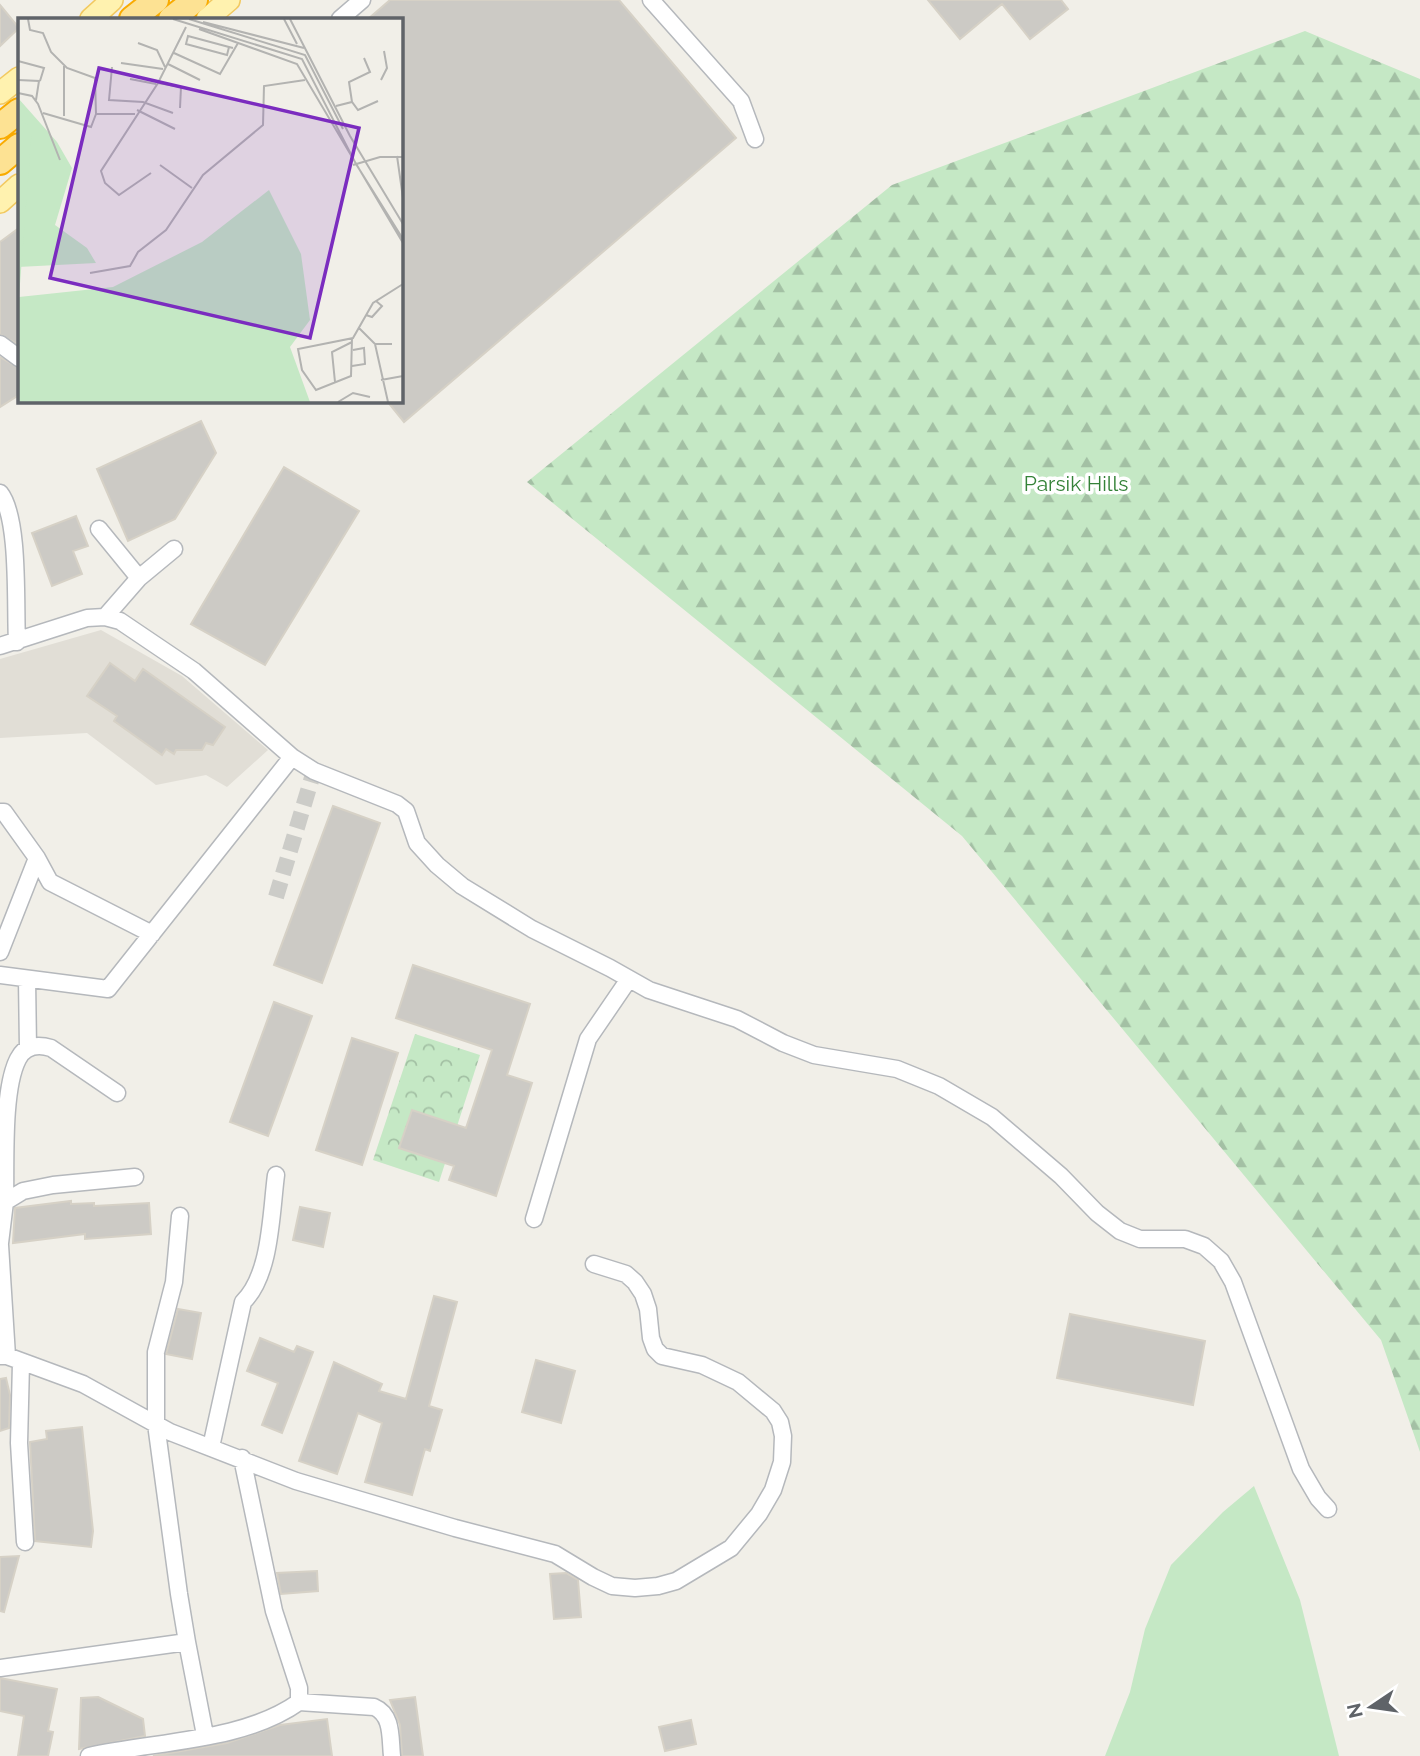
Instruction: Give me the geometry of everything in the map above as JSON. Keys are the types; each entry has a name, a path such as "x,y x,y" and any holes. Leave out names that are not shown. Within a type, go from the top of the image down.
{"highway":[{"path":"133,18 156,0"},
{"path":"172,18 195,0"},
{"path":"0,126 18,112"},
{"path":"0,162 18,147"}],"main road":[{"path":"92,18 112,0"},
{"path":"209,18 229,0"},
{"path":"0,93 18,79"},
{"path":"0,202 18,186"}],"street":[{"path":"341,18 362,0"},
{"path":"650,0 741,102 755,139"},
{"path":"0,344 18,357"},
{"path":"0,493 6,501 14,545 17,642"},
{"path":"99,529 139,578"},
{"path":"105,617 139,578 174,549"},
{"path":"0,646 87,618 105,617 120,621 194,671 292,757 314,771 397,804 406,811 417,843 437,865 462,886 532,929 649,990 737,1019 783,1043 814,1055 897,1069 939,1086 992,1117 1120,1231 1140,1240 1185,1239 1204,1246 1221,1261 1233,1282 1296,1458 1318,1498 1328,1509"},
{"path":"0,975 108,989 292,757"},
{"path":"0,812 4,812 50,881 152,934"},
{"path":"0,951 37,858"},
{"path":"27,979 28,1048"},
{"path":"534,1219 588,1039 629,979"},
{"path":"25,1542 19,1443 0,1244 5,1202 8,1091 18,1058 28,1048 38,1045 51,1048 117,1093"},
{"path":"211,1447 243,1302 253,1292 264,1260 276,1175"},
{"path":"5,1202 23,1191 52,1185 135,1177"},
{"path":"180,1216 174,1282 156,1352 156,1424 187,1642 205,1735"},
{"path":"9,1358 83,1384 170,1432 296,1480 376,1506 555,1554 612,1586 658,1586 676,1581 731,1548 759,1514 773,1490 782,1462 783,1436 780,1422 773,1411 738,1382 702,1365 662,1356 655,1349 648,1309 635,1282 626,1274 594,1264"},
{"path":"242,1458 274,1611 299,1688 299,1702"},
{"path":"0,1668 187,1642"},
{"path":"89,1756 256,1725 283,1714 299,1702 374,1707 382,1710 388,1720 392,1756"}],"shaded area":[{"path":"101,630 182,676 268,750 227,787 206,775 156,785 87,733 0,738 0,659"}],"green space":[{"name":"Parsik Hills","path":"1305,31 1420,79 1420,1452 1381,1340 962,836 527,482 892,185"},
{"path":"415,1034 480,1055 439,1182 373,1160"},
{"path":"1254,1486 1300,1600 1339,1756 1105,1756 1130,1692 1145,1629 1171,1565 1223,1512"}],"building":[{"path":"390,0 619,0 736,138 404,422 388,402 402,402 402,18 369,18"},
{"path":"928,0 1061,0 1068,9 1030,39 1002,4 960,39"},
{"path":"0,5 18,29 0,46"},
{"path":"18,229 18,344 0,334 0,242"},
{"path":"0,357 18,367 18,396 0,407"},
{"path":"201,421 216,453 175,519 128,541 97,469"},
{"path":"284,467 359,511 265,665 191,624"},
{"path":"76,516 88,546 73,551 82,574 52,586 32,533"},
{"path":"110,663 135,681 143,669 225,727 213,745 206,743 202,750 176,750 174,754 166,749 162,755 114,721 117,716 87,696"},
{"path":"333,806 380,823 322,983 274,965"},
{"path":"413,965 530,1004 507,1075 532,1083 496,1196 449,1180 454,1166 399,1148 412,1110 466,1128 492,1050 396,1018"},
{"path":"274,1002 312,1016 268,1136 230,1122"},
{"path":"352,1038 398,1053 362,1165 316,1150"},
{"path":"71,1201 71,1204 94,1203 94,1206 149,1203 151,1234 85,1239 85,1234 13,1243 15,1208"},
{"path":"300,1207 330,1213 323,1247 293,1240"},
{"path":"434,1296 457,1302 429,1406 442,1410 430,1451 425,1449 412,1495 365,1482 382,1423 358,1413 337,1474 299,1461 334,1362 382,1384 379,1391 406,1399"},
{"path":"178,1309 201,1313 192,1359 166,1354"},
{"path":"1070,1314 1205,1341 1193,1405 1057,1378"},
{"path":"260,1338 294,1352 297,1346 313,1352 282,1433 262,1425 278,1383 247,1371"},
{"path":"536,1360 575,1371 561,1423 522,1412"},
{"path":"6,1378 10,1395 9,1428 0,1431 0,1379"},
{"path":"82,1427 93,1531 91,1547 35,1541 30,1442 47,1439 46,1431"},
{"path":"19,1556 4,1612 0,1611 0,1557"},
{"path":"317,1571 318,1591 281,1594 277,1573"},
{"path":"566,1573 578,1580 581,1617 554,1619 550,1574"},
{"path":"0,1678 57,1689 48,1731 53,1732 48,1756 18,1756 24,1716 0,1711"},
{"path":"98,1697 143,1719 145,1736 79,1749 81,1698"},
{"path":"415,1697 423,1756 402,1756 400,1725 390,1700"},
{"path":"327,1719 332,1756 153,1756 227,1743 280,1725"},
{"path":"691,1720 696,1744 665,1751 659,1727"}],"tunnel":[{"path":"276,897 314,771"}]}
